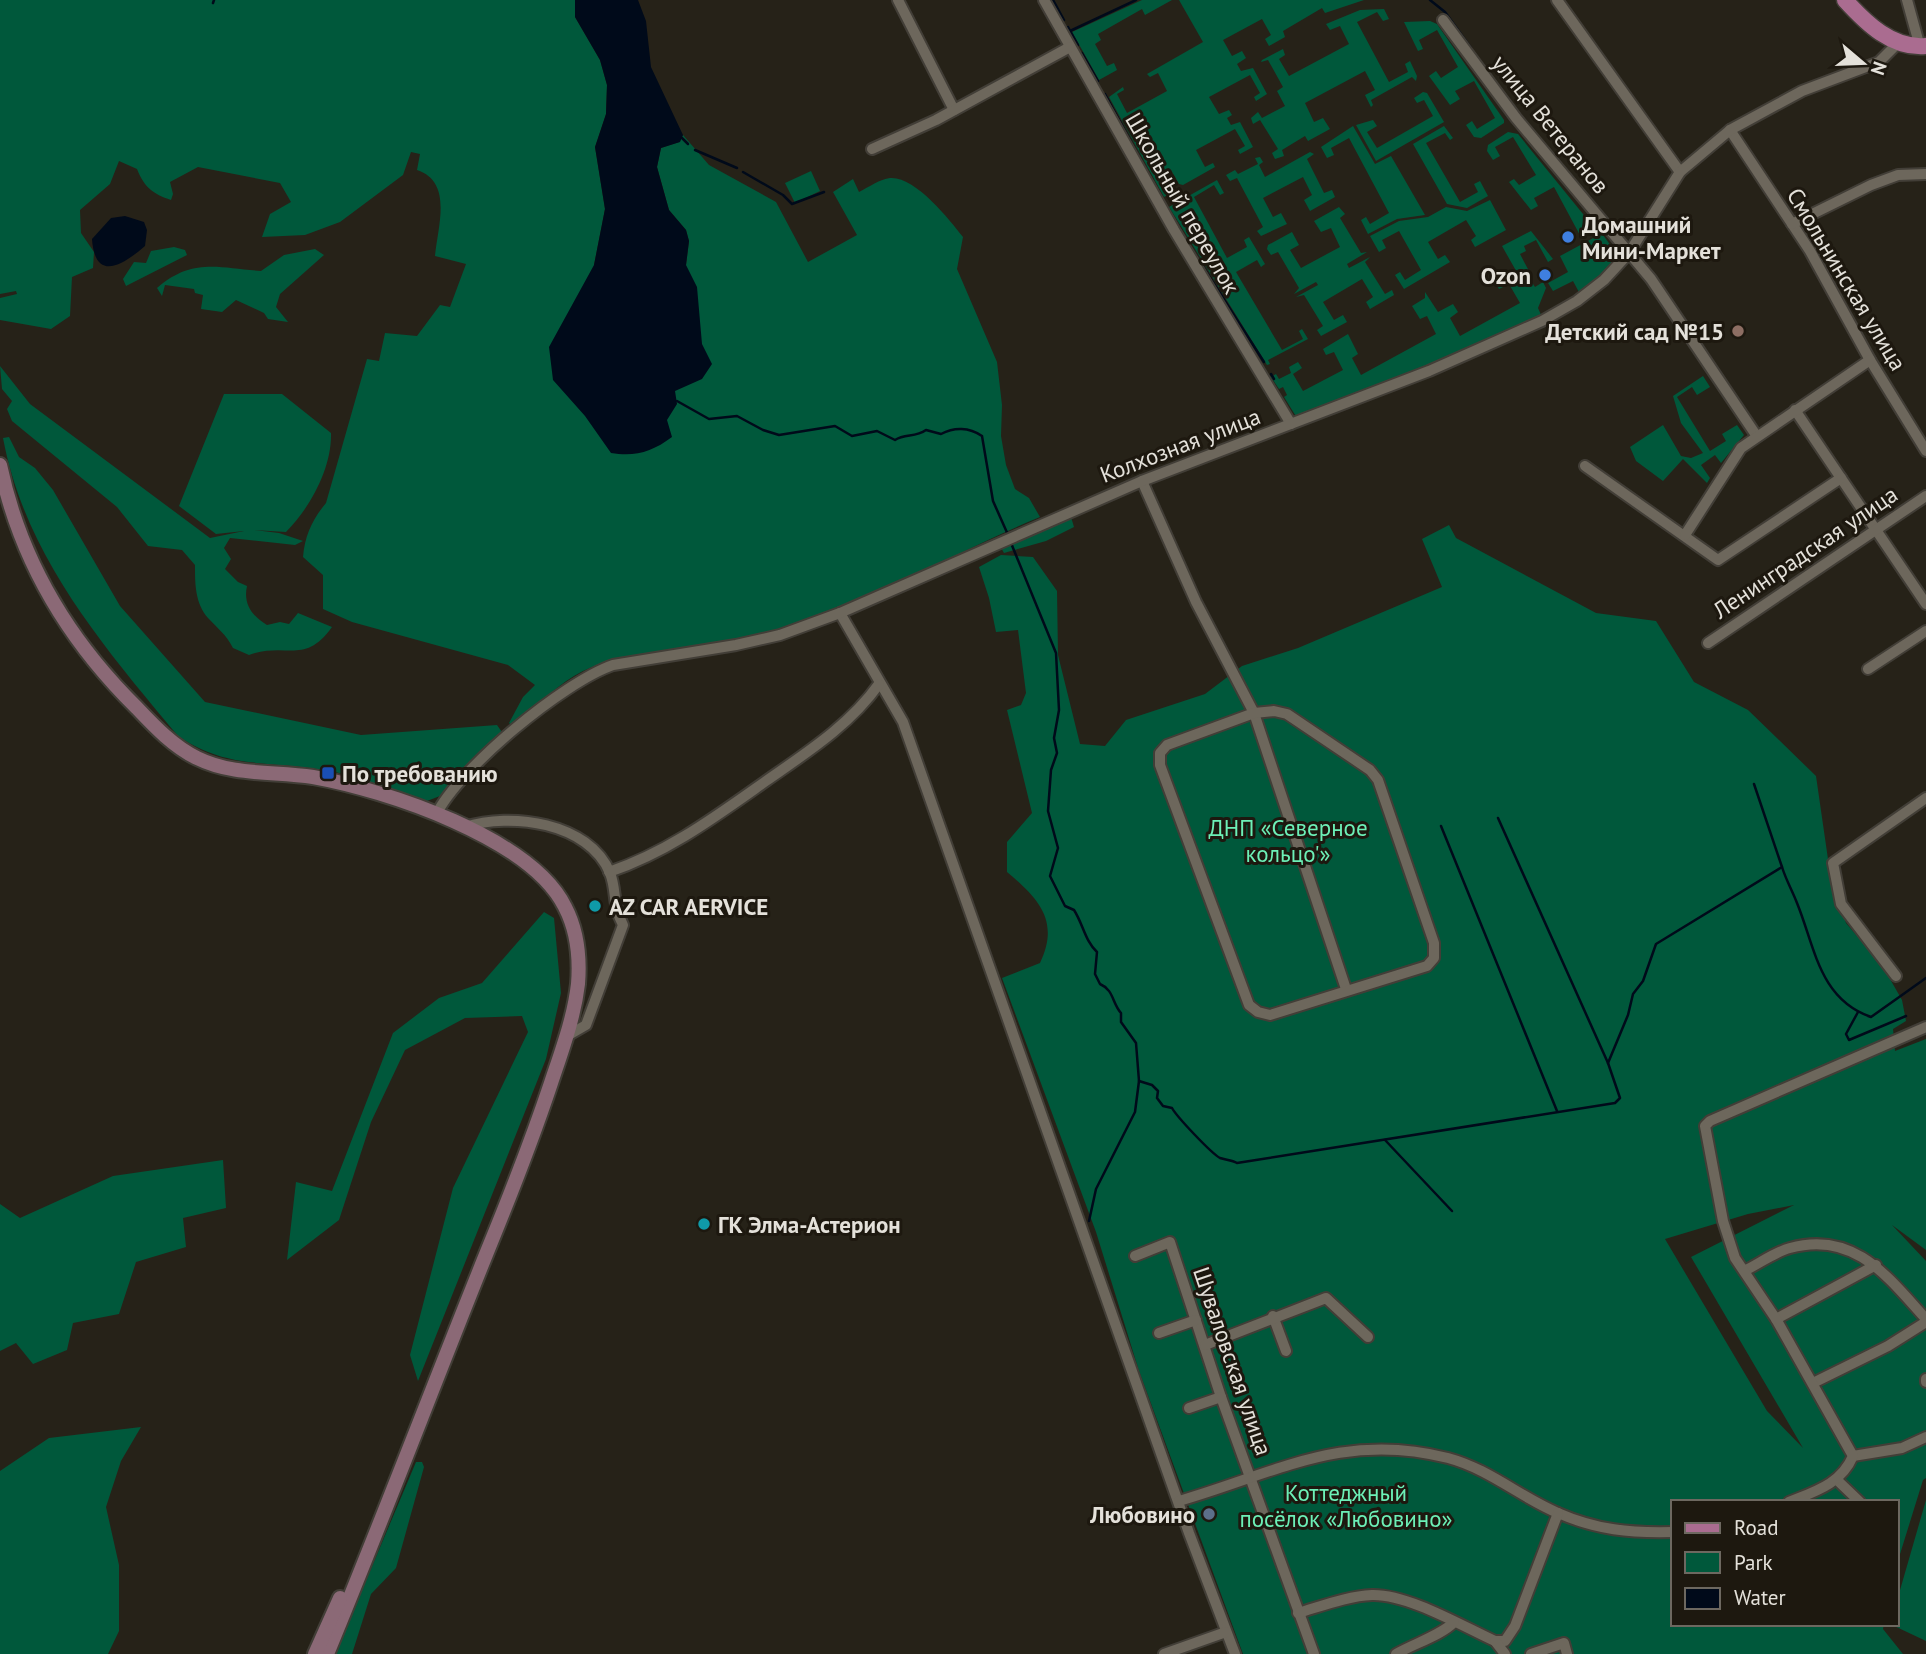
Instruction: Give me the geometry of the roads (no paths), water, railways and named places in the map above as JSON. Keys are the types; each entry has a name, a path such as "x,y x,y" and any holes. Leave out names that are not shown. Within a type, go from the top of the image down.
{"main road":[{"path":"1845,0 1874,28 1898,43 1923,46"},
{"path":"0,465 13,518 28,557 63,621 112,683 181,749 221,767 314,778 377,794 436,815 465,827 527,861 549,883 565,907 578,957 578,984 567,1035 530,1143 327,1654"},
{"path":"315,1654 405,1453"}],"street":[{"path":"898,0 954,110"},
{"name":"Школьный переулок","path":"1044,0 1229,325 1291,424"},
{"path":"1557,0 1680,172"},
{"path":"1907,0 1923,46"},
{"name":"улица Ветеранов","path":"1443,20 1516,118 1651,279 1756,435"},
{"name":"Колхозная улица","path":"436,815 457,784 515,730 577,681 597,670 780,635 840,613 1142,481 1429,371 1542,321 1577,301 1604,279 1629,253 1680,172 1730,131 1802,91 1879,62 1898,43"},
{"path":"872,149 954,110 1070,47"},
{"name":"Смольнинская улица","path":"1730,131 1792,224 1926,451"},
{"path":"1792,224 1871,185 1899,175 1926,174"},
{"path":"1685,535 1741,448 1756,435 1870,360"},
{"path":"1796,410 1926,604"},
{"path":"1585,466 1718,560 1841,478"},
{"path":"1142,481 1196,601 1254,713 1346,989"},
{"name":"Ленинградская улица","path":"1708,643 1926,496"},
{"path":"840,613 903,722 993,982 1235,1654"},
{"path":"1868,669 1926,631"},
{"path":"609,872 648,859 716,816 816,746 864,706 879,684"},
{"path":"1273,710 1287,714 1370,770 1378,780 1430,930 1434,958 1427,966 1346,989 1270,1015 1258,1012 1249,1005 1160,765 1160,753 1167,745 1254,713 1273,710"},
{"path":"1896,976 1841,904 1833,863 1926,798"},
{"path":"465,827 495,820 539,824 570,834 592,849 609,872 614,908 624,925 586,1025 567,1035"},
{"path":"1853,1456 1776,1319 1746,1270 1735,1258 1723,1221 1705,1126 1710,1121 1926,1027"},
{"name":"Шуваловская улица","path":"1135,1256 1170,1242 1221,1397 1314,1654"},
{"path":"1746,1270 1788,1248 1816,1243 1860,1254 1876,1265 1926,1321 1888,1346 1813,1382"},
{"path":"1776,1319 1876,1265"},
{"path":"1205,1345 1273,1316 1326,1298 1368,1336"},
{"path":"1273,1316 1286,1350"},
{"path":"1159,1333 1196,1320"},
{"path":"1189,1408 1221,1397"},
{"path":"1853,1456 1902,1448 1926,1437"},
{"path":"1179,1501 1330,1452 1420,1453 1450,1459 1495,1477 1558,1513 1622,1533 1671,1532"},
{"path":"1793,1500 1838,1480 1853,1456"},
{"path":"1838,1480 1858,1500"},
{"path":"1494,1641 1505,1641 1515,1626 1558,1513"},
{"path":"1298,1612 1358,1597 1383,1595 1454,1622 1494,1641 1506,1654"},
{"path":"1396,1654 1424,1637 1447,1629 1454,1622"},
{"path":"1164,1654 1226,1632"},
{"path":"1531,1654 1564,1643 1567,1654"}],"water":[{"path":"575,0 638,0 646,21 651,67 683,135 680,142 661,148 657,167 669,210 686,230 689,241 686,265 697,287 702,344 712,364 702,379 675,391 677,404 667,420 672,437 650,450 636,454 611,453 585,416 553,380 549,347 594,265 605,209 595,147 606,114 607,85 600,60 575,17"},
{"path":"125,216 144,222 147,230 145,246 119,264 104,266 94,253 92,239 111,218"}],"waterway":[{"path":"1053,0 1064,20"},
{"path":"1070,31 1136,0"},
{"path":"1430,0 1445,12 1471,48"},
{"path":"1068,27 1078,45"},
{"path":"1082,53 1098,81"},
{"path":"1105,94 1149,175"},
{"path":"682,138 688,144"},
{"path":"695,150 737,168"},
{"path":"743,172 783,195 792,204 824,192"},
{"path":"1179,229 1264,362"},
{"path":"1271,374 1274,379"},
{"path":"677,401 709,419 737,416 779,435 835,426 852,436 877,431 895,440 926,430 941,434 956,429 972,431 982,436 993,501 1009,537"},
{"path":"1011,543 1056,653 1059,710 1054,738 1057,753 1051,770 1048,811 1058,848 1050,876 1065,906 1074,910 1097,952 1095,974 1100,984 1110,993 1121,1013 1121,1022 1136,1043 1139,1081 1152,1085 1158,1091 1157,1098 1163,1106 1172,1108 1194,1134 1220,1158 1237,1163 1615,1103 1620,1098 1608,1063 1498,818"},
{"path":"1608,1063 1628,1015 1633,994 1643,981 1656,944 1782,867 1754,784"},
{"path":"1441,826 1557,1111"},
{"path":"1782,867 1821,970 1829,985 1854,1009 1871,1017 1926,978"},
{"path":"1858,1012 1846,1034 1849,1040 1906,1016"},
{"path":"1089,1221 1096,1189 1135,1112 1139,1081"},
{"path":"1385,1140 1452,1211"}],"place":[{"name":"Домашний Мини-Маркет","path":"1568,237"},
{"name":"Ozon","path":"1545,275"},
{"name":"Детский сад №15","path":"1738,331"},
{"name":"По требованию","path":"328,773"},
{"name":"AZ CAR AERVICE","path":"595,906"},
{"name":"ГК Элма-Астерион","path":"704,1224"},
{"name":"Любовино","path":"1209,1514"}],"park label":[{"name":"ДНП «Северное кольцо'»","path":"1288,840"},
{"name":"Коттеджный посёлок «Любовино»","path":"1346,1505"}]}
